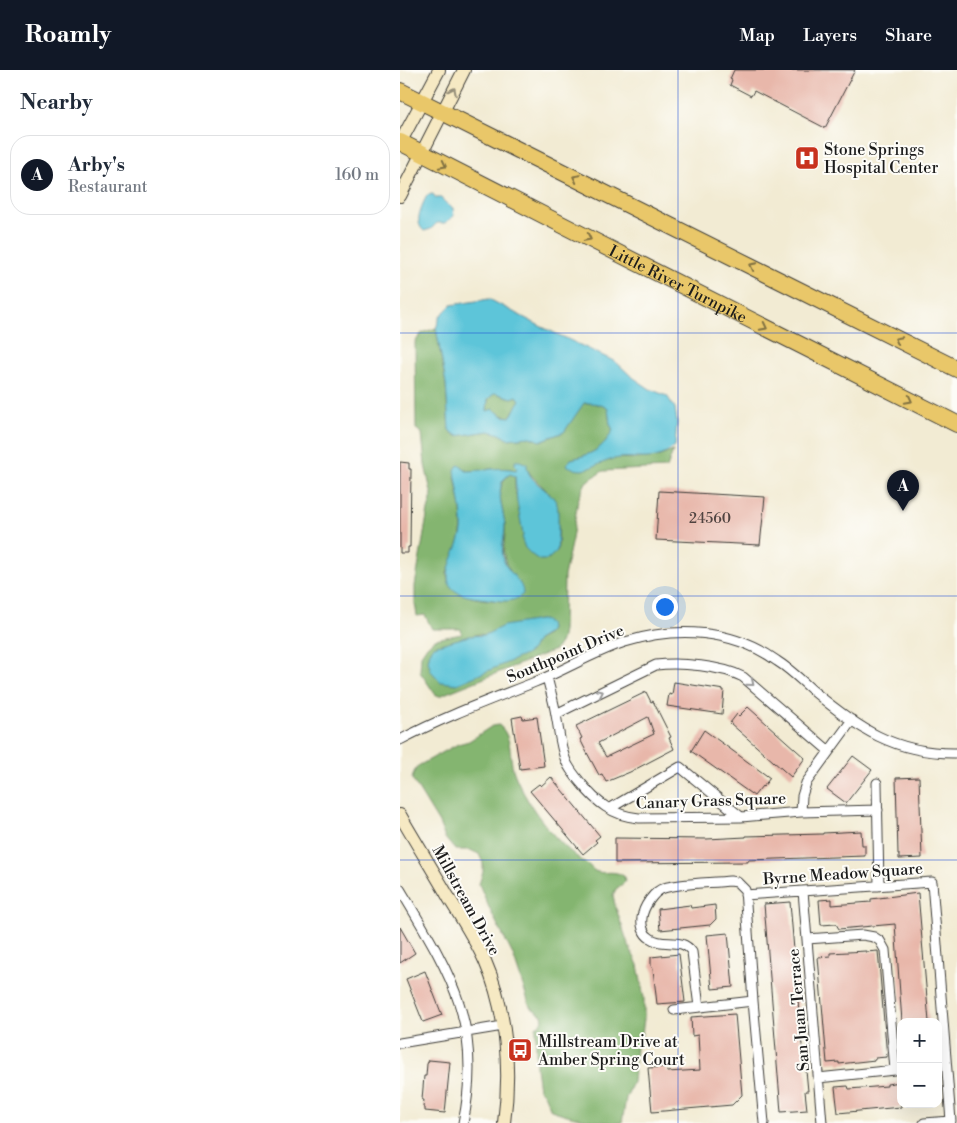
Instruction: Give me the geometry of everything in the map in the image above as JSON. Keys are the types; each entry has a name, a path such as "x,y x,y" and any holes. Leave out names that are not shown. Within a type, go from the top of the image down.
{"highway":[{"path":"400,91 957,370"},
{"name":"Little River Turnpike","path":"400,142 957,424"}],"street":[{"path":"400,142 439,70"},
{"path":"400,196 464,70"},
{"name":"Southpoint Drive","path":"400,740 624,642 662,634 708,634 737,640 778,661 825,700 881,739 899,746 935,753 957,753"},
{"path":"556,714 656,665 670,663 685,664 734,672 743,677 829,751"},
{"name":"Canary Grass Square","path":"547,677 563,755 571,771 594,798 609,809 628,817 741,817 802,812 878,810"},
{"path":"802,812 802,796 806,783 852,720"},
{"path":"609,809 680,767 741,817"},
{"path":"877,783 880,886"},
{"name":"Millstream Drive","path":"400,815 474,939 496,994 506,1052 507,1086 504,1123"},
{"path":"699,1007 692,952 683,943 656,942 649,938 642,927 641,919 643,912 659,891 673,886 737,882 745,890 745,896"},
{"name":"Byrne Meadow Square","path":"762,1122 745,896 932,882 951,1121 924,1123"},
{"path":"400,889 441,958 461,1006 467,1031 470,1079 463,1123"},
{"name":"San Juan Terrace","path":"803,891 822,1123"},
{"name":"San Juan Terrace","path":"807,939 862,935 874,937 885,950 888,979 895,1070 818,1078"},
{"path":"674,1010 752,1001"},
{"path":"400,1043 503,1026"}],"green space":[{"path":"436,328 446,384 449,430 456,436 489,431 500,434 507,439 530,437 540,441 564,432 578,409 584,403 591,403 600,404 608,409 610,424 613,430 605,442 596,450 571,459 583,470 616,458 637,459 657,457 673,451 667,468 603,471 586,482 578,500 564,576 563,631 561,641 555,650 439,696 435,694 420,672 421,655 435,639 462,634 461,629 432,629 425,615 417,616 415,603 415,586 432,496 425,465 422,433 416,429 415,342 422,333","holes":["462,466 466,471 516,470 517,467 527,469 551,496 556,507 559,531 557,551 520,514 515,489 515,475 510,474 505,479 500,491 505,525 504,554 510,571 520,583 505,601 478,599 460,593 449,582 447,573 459,544 462,527 461,507 455,477","539,620 550,629 547,635 537,640 524,654 457,684 434,646 479,634 485,635"]},
{"path":"495,393 512,398 517,396 520,400 510,417 487,411 488,399"},
{"path":"499,725 504,730 509,742 515,775 528,800 544,824 554,836 595,871 616,873 624,876 625,882 616,889 613,895 628,944 638,965 644,998 644,1019 642,1034 636,1048 633,1082 626,1098 622,1123 586,1120 551,1110 544,1094 539,1089 536,1068 536,1027 543,1021 542,1015 530,1007 513,955 479,884 483,872 483,863 479,854 470,850 455,850 445,838 439,823 412,779 418,766 458,744 469,741 492,726"}],"water":[{"path":"433,194 436,198 441,198 453,208 454,216 445,223 437,223 431,229 424,231 419,223 420,214 427,195"},
{"path":"489,299 540,326 616,362 631,376 650,389 667,396 675,408 677,422 675,446 667,452 652,458 614,459 584,470 577,470 566,465 571,459 596,450 605,442 613,430 610,424 608,409 599,404 590,403 584,403 564,432 540,441 530,437 507,439 500,434 489,431 457,436 449,430 446,384 436,328 441,315 451,305","holes":["495,393 512,398 517,396 520,400 510,417 503,416 493,409 487,411 488,399"]},
{"path":"515,461 527,464 530,476 550,494 557,504 557,551 547,560 539,560 525,548 522,540 523,534 517,502 515,476 510,474 501,484 500,491 505,525 503,556 506,565 521,585 523,594 515,599 506,601 461,594 453,589 449,582 448,574 462,530 461,508 455,470 458,465 462,466 466,471 516,470"},
{"path":"544,620 549,624 550,629 547,634 537,640 532,650 525,655 457,684 441,682 431,671 428,661 434,646 469,636 485,635 503,626"}],"building":[{"path":"734,70 855,70 825,128 754,91 751,96 730,85 732,80 730,79"},
{"path":"400,462 409,463 409,469 411,469 410,547 408,547 408,553 400,553"},
{"path":"659,491 765,497 760,545 656,540"},
{"path":"674,682 724,690 722,714 667,706 669,694 672,695"},
{"path":"646,692 651,702 653,701 671,737 669,738 674,749 606,782 602,774 599,775 585,749 576,726","holes":["648,717 654,734 606,757 598,743"]},
{"path":"748,707 805,758 791,777 730,723 737,714 739,716"},
{"path":"522,716 523,719 537,717 544,766 520,769 512,718"},
{"path":"704,730 770,778 754,796 691,751"},
{"path":"853,756 872,770 846,803 827,789"},
{"path":"551,777 600,836 595,840 597,842 583,854 530,791 539,784 541,786"},
{"path":"919,777 922,858 899,859 896,778"},
{"path":"861,831 862,845 865,845 865,856 748,860 748,862 615,863 615,838 707,839"},
{"path":"918,893 929,1018 902,1018 895,924 839,929 836,924 821,925 819,900 832,899 832,905 871,902 871,899"},
{"path":"790,902 795,962 793,962 794,979 797,979 800,1034 804,1050 808,1091 805,1091 807,1110 781,1112 764,904"},
{"path":"690,905 691,908 715,905 716,919 710,925 660,930 658,909"},
{"path":"400,927 415,953 400,963"},
{"path":"728,933 733,987 712,989 707,935"},
{"path":"878,951 887,1057 839,1064 839,1062 827,1063 818,957 830,956 830,953"},
{"path":"679,954 685,1002 657,1004 651,957"},
{"path":"425,971 442,1015 423,1022 406,979"},
{"path":"735,1014 742,1095 732,1105 652,1112 648,1068 666,1067 667,1072 700,1070 698,1035 692,1036 691,1017"},
{"path":"429,1060 450,1062 445,1113 425,1111 423,1107 424,1076 426,1076"},
{"path":"897,1082 897,1107 838,1113 835,1087 848,1086 849,1089 887,1086 887,1084"}],"place":[{"name":"Stone Springs Hospital Center","path":"807,158"},
{"name":"Arby's","path":"903,511"},
{"name":"Millstream Drive at Amber Spring Court","path":"520,1050"}]}
